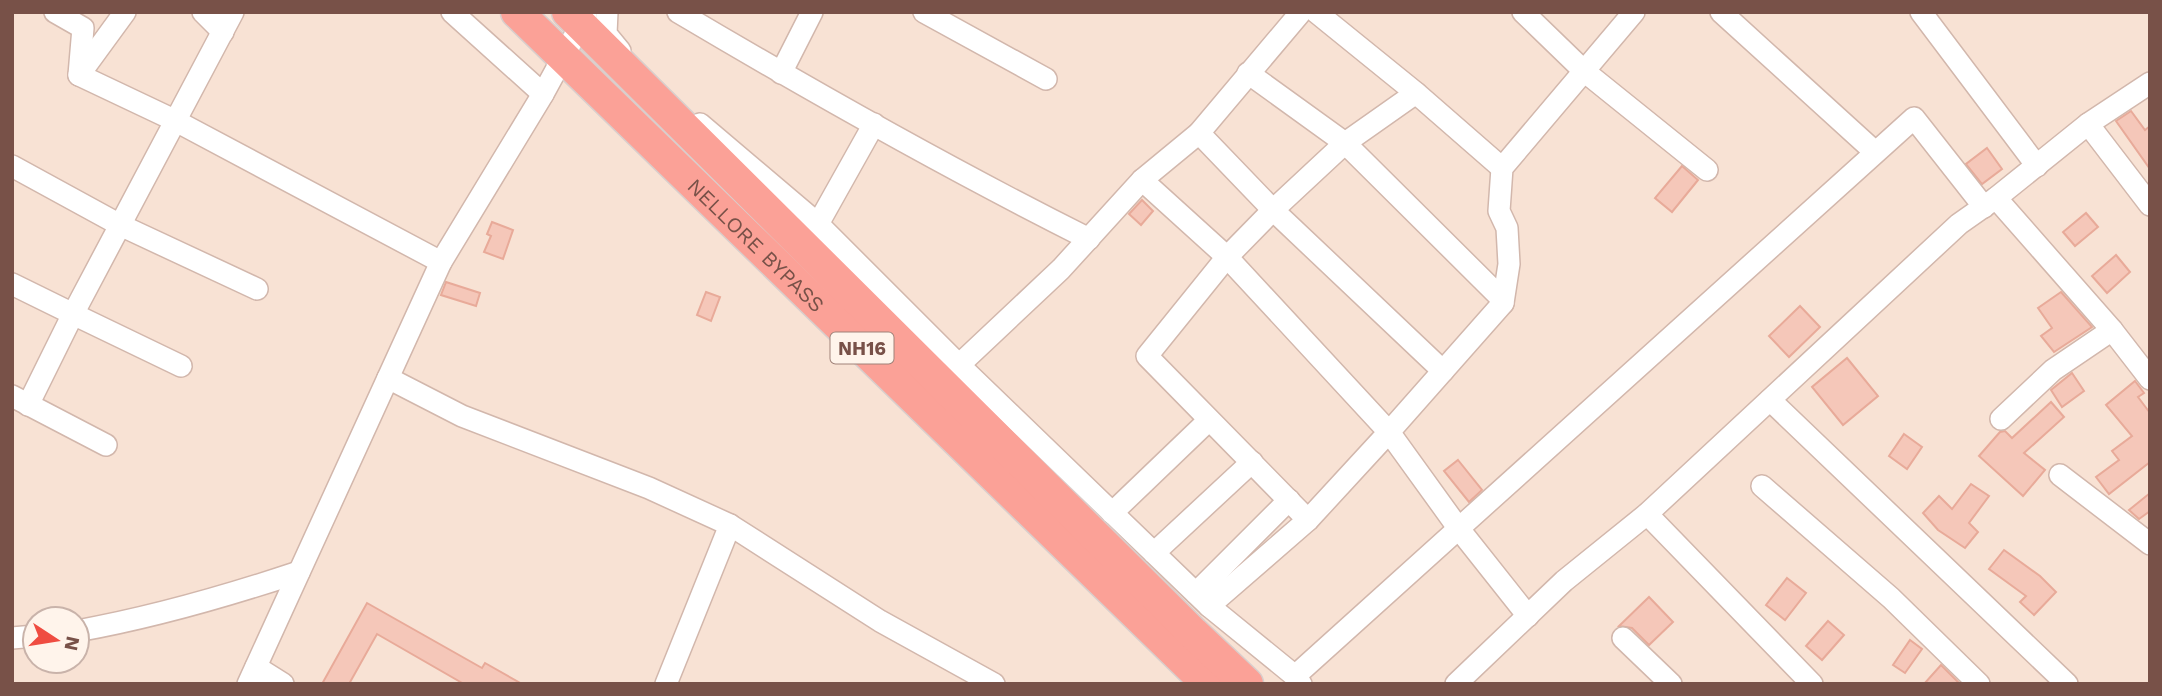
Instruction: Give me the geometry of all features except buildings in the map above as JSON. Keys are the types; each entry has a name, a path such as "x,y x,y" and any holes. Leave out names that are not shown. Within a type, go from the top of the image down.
{"highway":[{"name":"NELLORE BYPASS","path":"517,12 1208,684"},
{"name":"NELLORE BYPASS","path":"586,15 956,399 1247,684"}],"street":[{"path":"55,12 83,28 79,75"},
{"path":"79,75 125,12"},
{"path":"203,12 223,32"},
{"path":"106,446 20,401 74,314 233,12"},
{"path":"453,12 543,94"},
{"path":"678,12 781,73 1089,239"},
{"path":"781,73 812,12"},
{"path":"924,12 1046,79"},
{"path":"959,365 1061,269 1142,180 1199,133 1301,12"},
{"path":"1316,12 1416,93 1502,168"},
{"path":"1523,12 1584,71 1707,170"},
{"path":"1203,600 1308,520 1503,303 1509,264 1507,229 1499,211 1502,168 1634,12"},
{"path":"1721,12 1875,152"},
{"path":"1928,14 2037,166"},
{"path":"283,684 252,675 441,262 543,94 586,15 606,34 632,66 818,224 959,365 1203,600 1298,680 1459,529 1914,118 2112,330 2150,379"},
{"path":"1248,73 1345,144 1503,303"},
{"path":"79,75 174,120 441,262"},
{"path":"1467,681 1528,616 1570,586 1959,224 2088,124 2150,83"},
{"path":"1308,520 1147,356 1227,257 1273,210 1345,144 1416,93"},
{"path":"818,224 874,124"},
{"path":"2088,124 2150,205"},
{"path":"1199,133 1273,210 1443,371"},
{"path":"12,166 120,225 257,289"},
{"path":"1142,180 1227,257 1389,432 1459,529 1528,616"},
{"path":"12,284 181,366"},
{"path":"2001,419 2053,370 2112,330"},
{"path":"387,378 462,416 649,488 730,525 880,621 994,684"},
{"path":"1769,400 2067,684"},
{"path":"1112,513 1209,419"},
{"path":"1154,553 1252,463"},
{"path":"2060,475 2150,544"},
{"path":"1762,486 1891,598 1979,684"},
{"path":"1203,600 1289,500"},
{"path":"1647,514 1812,684"},
{"path":"666,684 730,525"},
{"path":"91,628 142,619 299,572"},
{"path":"1623,638 1671,684"}],"shaded area":[{"path":"12,12 2150,12 2150,684 12,684"}]}
